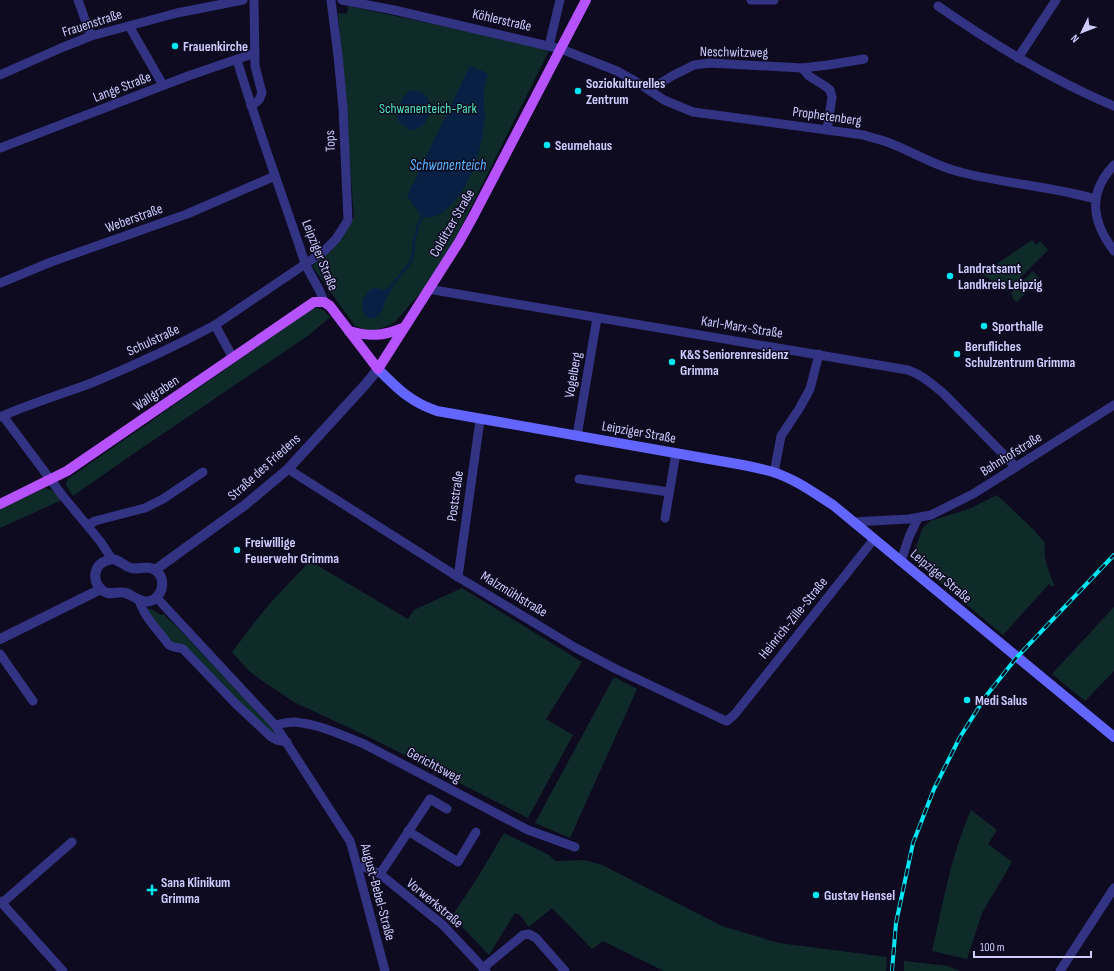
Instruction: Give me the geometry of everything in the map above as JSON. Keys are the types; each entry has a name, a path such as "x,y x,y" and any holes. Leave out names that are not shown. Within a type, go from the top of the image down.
{"main road":[{"name":"Colditzer Straße","path":"378,369 474,215 586,0"},
{"name":"Wallgraben","path":"0,504 67,471 314,302 324,302"},
{"name":"Leipziger Straße","path":"324,302 330,306 378,369 407,397 422,406 437,411 480,420 742,465 774,473 809,490 833,505 901,560 1114,737"},
{"path":"349,331 365,335 374,335 389,333 403,328"}],"street":[{"path":"78,0 91,36"},
{"name":"Frauenstraße","path":"0,75 91,36 177,13 243,0"},
{"path":"251,106 259,100 262,92 255,66 254,0"},
{"name":"Tops","path":"305,263 323,252 336,239 348,220 343,108 331,0"},
{"name":"Köhlerstraße","path":"342,0 561,49"},
{"path":"549,46 560,0"},
{"path":"751,0 774,0"},
{"path":"1018,58 1056,0"},
{"path":"938,6 978,34 1018,58 1087,95 1114,106"},
{"path":"129,26 159,87"},
{"name":"Prophetenberg","path":"561,49 617,70 664,100 693,112 864,135 888,142 941,167 991,179 1076,193 1095,199"},
{"name":"Lange Straße","path":"0,148 212,67 254,54"},
{"name":"Neschwitzweg","path":"649,90 694,65 710,63 802,68 864,59"},
{"name":"Leipziger Straße","path":"237,60 251,106 305,263 321,293 324,302"},
{"path":"802,68 809,76 830,90 832,97 827,130"},
{"path":"1114,165 1101,182 1095,199 1097,219 1106,240 1114,251"},
{"name":"Weberstraße","path":"0,283 51,262 187,214 275,176"},
{"name":"Schulstraße","path":"2,416 128,368 215,325 305,263"},
{"name":"Karl-Marx-Straße","path":"428,289 819,354 915,372 943,393 1016,467"},
{"name":"Vogelberg","path":"577,436 597,318"},
{"path":"215,325 233,358"},
{"path":"774,473 781,436 810,389 819,354"},
{"name":"Straße des Friedens","path":"155,570 245,505 288,469 378,369"},
{"name":"Bahnhofstraße","path":"854,522 918,518 931,515 949,507 973,494 1114,405"},
{"path":"2,416 88,525 112,559"},
{"name":"Poststraße","path":"458,577 480,420"},
{"path":"665,518 676,453"},
{"name":"Malzmühlstraße","path":"288,469 458,577 576,648 718,718 727,720 735,714"},
{"path":"88,525 95,521 145,508 163,499 203,472"},
{"path":"579,479 669,492"},
{"path":"901,560 909,537 918,518"},
{"name":"Heinrich-Zille-Straße","path":"735,714 874,539"},
{"path":"112,559 132,568 146,568 155,570 159,574 163,584 160,593 156,597 147,601 139,600 128,594 108,593 101,589 96,581 95,573 101,564 112,559"},
{"path":"0,639 101,589"},
{"name":"August-Bebel-Straße","path":"156,597 275,725 350,841 385,971"},
{"path":"139,600 141,607 169,645 174,648 179,647 183,649 235,703 270,736 277,740 287,742"},
{"path":"0,654 33,701"},
{"name":"Gerichtsweg","path":"275,725 294,722 319,727 342,735 364,744 528,830 575,847"},
{"path":"380,874 430,799 447,809"},
{"path":"408,831 458,862 476,832"},
{"path":"63,971 1,902 72,842"},
{"name":"Vorwerkstraße","path":"358,868 364,867 380,874 404,895 443,925 485,970"},
{"path":"1060,971 1114,888"},
{"path":"485,970 523,935 529,934 536,938 565,971"}],"green space":[{"name":"Schwanenteich-Park","path":"348,6 481,34 549,51 452,245 422,291 394,323 372,332 355,326 312,266 331,251 354,217 338,13 347,14"},
{"path":"1032,240 1036,245 1040,241 1048,250 1007,291 982,274"},
{"path":"1033,271 1039,278 1017,302 1013,299 1011,293"},
{"path":"317,308 323,310 330,317 309,335 73,496 66,485 68,479 312,309"},
{"path":"45,488 52,490 62,500 0,528 0,509"},
{"path":"997,495 1033,529 1045,543 1045,559 1054,584 1053,587 1049,584 1003,635 914,561 914,553 922,529 930,521 969,509"},
{"path":"310,561 408,619 414,610 462,588 582,662 546,719 573,735 528,818 371,738 294,702 248,670 232,652 272,601"},
{"path":"1114,607 1114,671 1085,701 1052,674"},
{"path":"148,609 151,609 161,615 163,614 177,627 277,734 274,735 172,644 150,615"},
{"path":"614,677 637,689 570,838 535,823"},
{"path":"971,810 997,830 988,844 1012,862 982,913 967,959 932,951 953,862"},
{"path":"504,833 549,855 556,861 585,860 602,865 722,926 779,943 887,957 886,971 664,971 603,941 592,949 552,908 529,927 520,915 515,913 489,955 452,916 478,877"},
{"path":"904,961 948,966 960,971 904,971"}],"water":[{"name":"Schwanenteich","path":"470,66 485,72 488,75 484,91 484,130 479,153 471,176 459,196 451,205 438,215 422,217 407,196"},
{"path":"411,90 422,92 428,98 429,109 427,119 421,127 410,130 400,123 397,118 402,99"},
{"path":"391,285 393,287 385,301 382,312 375,318 368,318 362,306 366,294 373,288 385,290"}],"waterway":[{"path":"392,285 411,262 414,251 414,241 418,225 422,217"}],"railway":[{"path":"892,971 896,923 913,843 934,789 960,737 986,696 1017,657 1114,555"}],"place":[{"name":"Frauenkirche","path":"175,46"},
{"name":"Soziokulturelles Zentrum","path":"578,91"},
{"name":"Seumehaus","path":"547,145"},
{"name":"Landratsamt Landkreis Leipzig","path":"950,276"},
{"name":"Sporthalle","path":"984,326"},
{"name":"Berufliches Schulzentrum Grimma","path":"957,354"},
{"name":"K&S Seniorenresidenz Grimma","path":"672,362"},
{"name":"Freiwillige Feuerwehr Grimma","path":"237,550"},
{"name":"Medi Salus","path":"967,700"},
{"name":"Sana Klinikum Grimma","path":"152,890"},
{"name":"Gustav Hensel","path":"816,895"}]}
